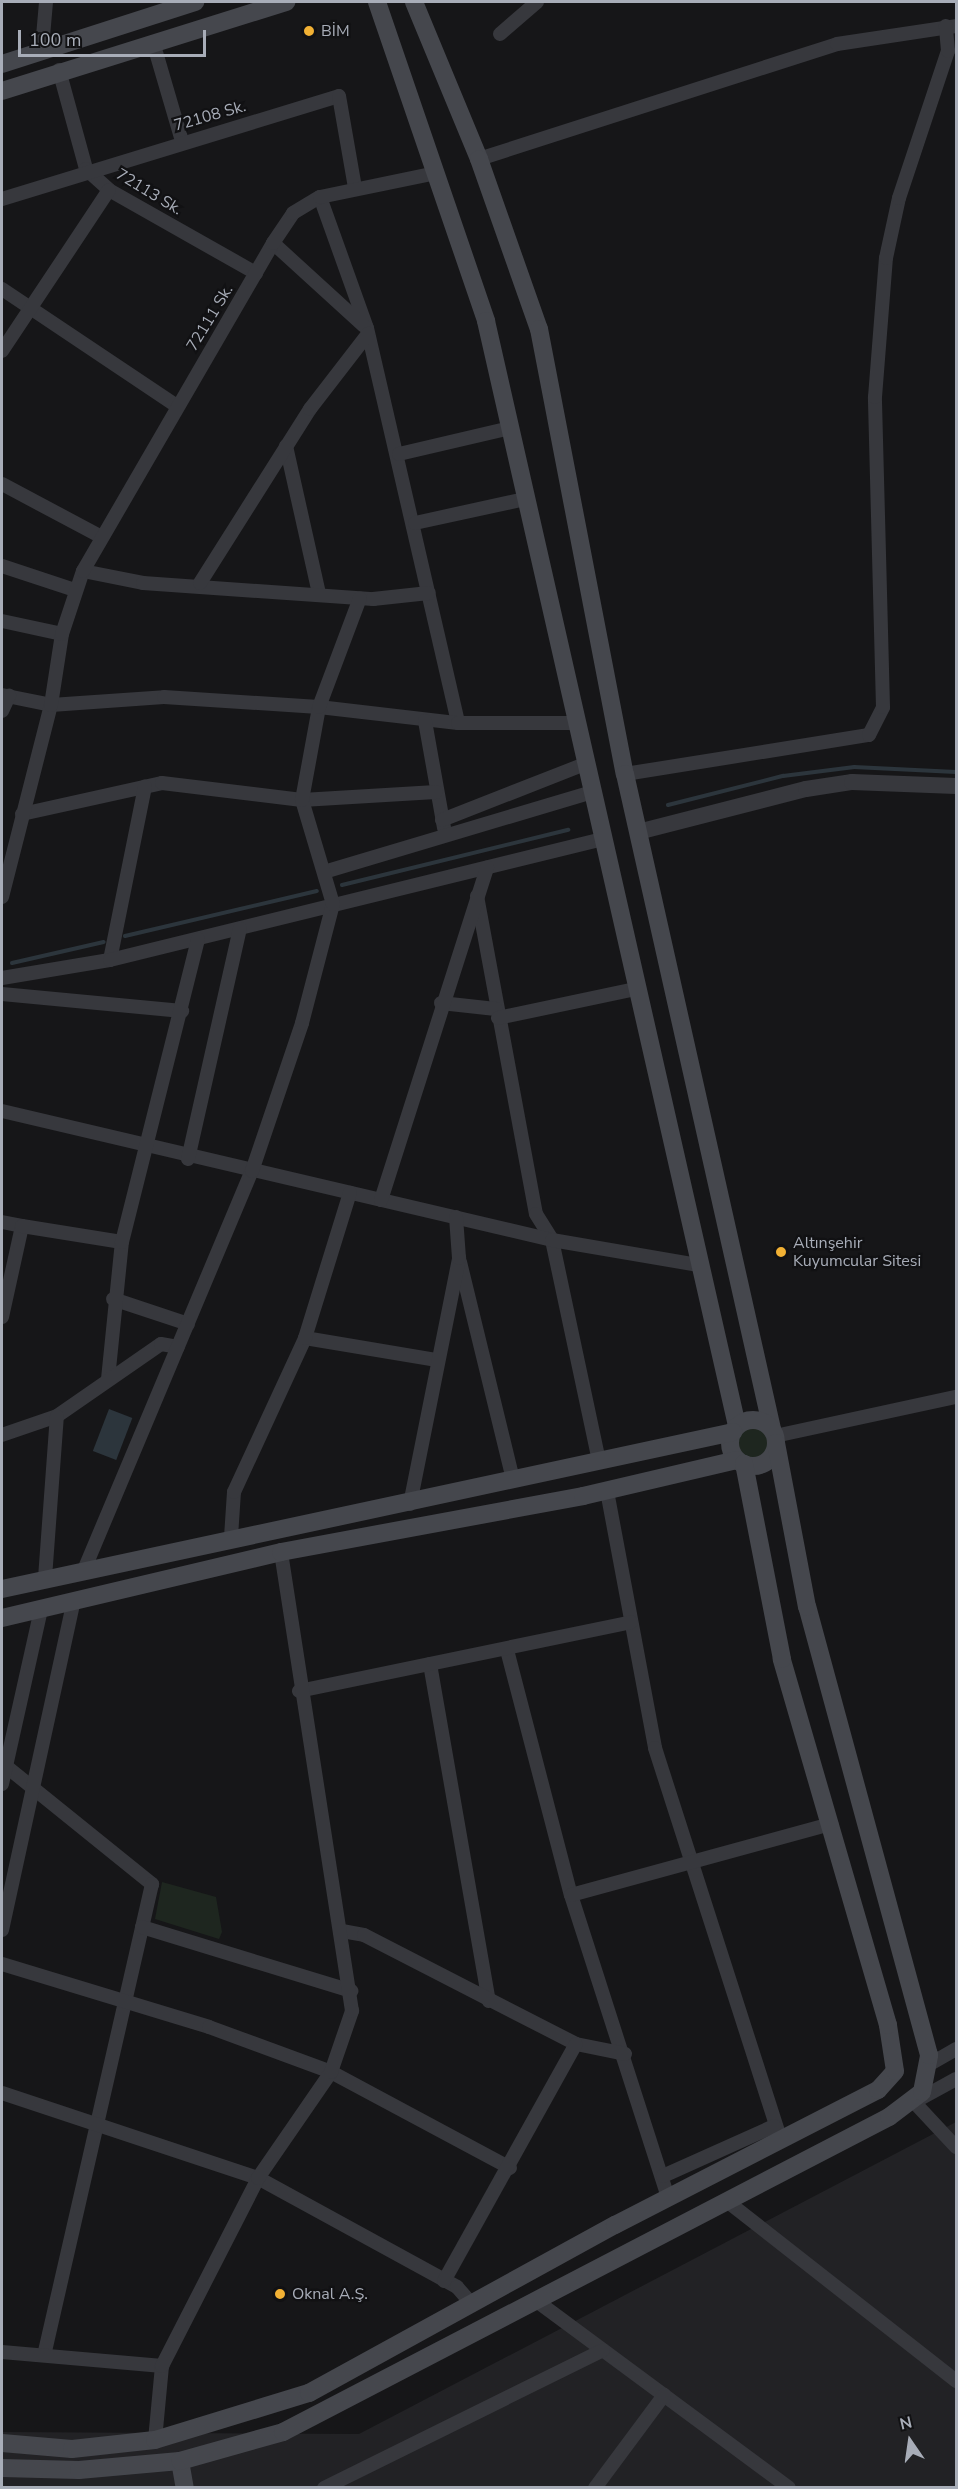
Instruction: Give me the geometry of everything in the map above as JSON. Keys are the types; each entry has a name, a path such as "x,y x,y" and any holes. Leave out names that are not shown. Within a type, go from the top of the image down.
{"main road":[{"path":"2,64 42,48 195,2"},
{"path":"2,91 59,70 286,2"},
{"path":"2,2443 72,2449 155,2440 309,2393 668,2198 778,2133 878,2090 895,2071 888,2025 782,1659 748,1486 740,1462 730,1447 735,1429 730,1398 603,839 574,723 486,321 377,2"},
{"path":"2,2468 79,2470 180,2461 238,2448 322,2415 914,2102 930,2064 807,1606 774,1436 625,774 539,329 479,159 414,2"},
{"path":"710,1437 729,1416 730,1398"},
{"path":"2,1588 231,1537 410,1504 710,1437 735,1429 751,1420 774,1436"},
{"path":"2,1618 281,1552 607,1491 714,1466 740,1462 766,1462 774,1436"},
{"path":"714,1466 729,1467 748,1486"},
{"path":"180,2461 185,2487"}],"street":[{"path":"42,48 46,2"},
{"path":"500,34 537,2"},
{"path":"479,159 837,44 951,26 948,51 899,198 886,258 875,397 884,707 869,735 625,774"},
{"path":"153,42 182,141"},
{"path":"59,70 86,169"},
{"name":"72108 Sk.","path":"2,199 86,169 339,96 355,188"},
{"name":"72113 Sk.","path":"86,169 109,190 256,273"},
{"name":"72111 Sk.","path":"2,897 51,705 62,634 75,590 100,536 273,243 293,213 320,197 436,173"},
{"path":"2,351 109,190"},
{"path":"320,197 368,331 415,523 458,723"},
{"path":"273,243 368,331"},
{"path":"2,289 177,406"},
{"path":"200,583 286,446 368,331"},
{"path":"399,454 511,428"},
{"path":"286,446 319,594"},
{"path":"2,484 100,536"},
{"path":"415,523 525,499"},
{"path":"2,566 75,590"},
{"path":"83,571 143,583 200,583 360,598 429,593"},
{"path":"84,1570 252,1171 302,1023 333,904 302,800 319,707 360,598"},
{"path":"2,621 62,634"},
{"path":"2,711 5,695 51,705 164,697 319,707 425,721 574,723"},
{"path":"425,721 445,836"},
{"path":"442,820 585,764"},
{"path":"638,832 806,789 852,782 957,786"},
{"path":"22,814 162,783 302,800 436,792"},
{"path":"110,960 145,787"},
{"path":"324,872 592,792"},
{"path":"2,978 110,960 603,839"},
{"path":"381,1200 441,1003 487,868"},
{"path":"477,896 497,1014 536,1214 552,1240 599,1461"},
{"path":"188,1159 240,928"},
{"path":"108,1380 113,1299 122,1242 182,1011 198,939"},
{"path":"441,1003 497,1014 636,989"},
{"path":"2,994 182,1011"},
{"path":"2,1111 188,1159 252,1171 552,1240 699,1265"},
{"path":"231,1537 234,1492 305,1338 350,1193"},
{"path":"456,1217 459,1258 513,1480"},
{"path":"2,1222 122,1242"},
{"path":"2,1317 22,1226"},
{"path":"410,1504 459,1258"},
{"path":"113,1299 189,1324"},
{"path":"305,1338 437,1360"},
{"path":"2,1435 57,1416 160,1344 178,1347"},
{"path":"774,1436 957,1397"},
{"path":"45,1578 57,1416"},
{"path":"607,1491 655,1748 694,1864 778,2133 663,2176"},
{"path":"155,2440 162,2366 258,2178 331,2072 349,2025 351,1991 298,1691 281,1552"},
{"path":"2,1930 74,1601"},
{"path":"2,1784 4,1764 41,1609"},
{"path":"298,1691 507,1650 631,1622"},
{"path":"507,1650 571,1895 625,2054 668,2198"},
{"path":"430,1665 489,2001"},
{"path":"4,1764 152,1884 45,2353"},
{"path":"571,1895 694,1864 831,1824"},
{"path":"142,1927 351,1991"},
{"path":"342,1931 364,1935 576,2044 625,2054"},
{"path":"2,1964 125,2002 331,2072 510,2168"},
{"path":"444,2281 510,2168 576,2044"},
{"path":"930,2064 957,2049"},
{"path":"957,2079 914,2102 957,2147"},
{"path":"2,2093 258,2178 444,2281 472,2304"},
{"path":"728,2202 957,2381"},
{"path":"538,2302 789,2487"},
{"path":"324,2487 603,2350"},
{"path":"2,2352 45,2353 162,2366"},
{"path":"595,2487 664,2395"}],"shaded area":[{"path":"109,1409 132,1418 116,1460 93,1451"},
{"path":"754,1426 765,1431 770,1442 765,1453 754,1458 743,1453 738,1442 743,1431"},
{"path":"162,1882 216,1897 222,1932 219,1939 155,1919"},
{"path":"956,2122 956,2487 2,2488 2,2432 359,2434"}],"waterway":[{"path":"668,805 783,776 854,767 956,772"},
{"path":"342,885 568,830"},
{"path":"125,936 317,891"},
{"path":"12,963 104,942"}],"place":[{"name":"BİM","path":"309,31"},
{"name":"Altınşehir Kuyumcular Sitesi","path":"781,1252"},
{"name":"Oknal A.Ş.","path":"280,2294"}]}
